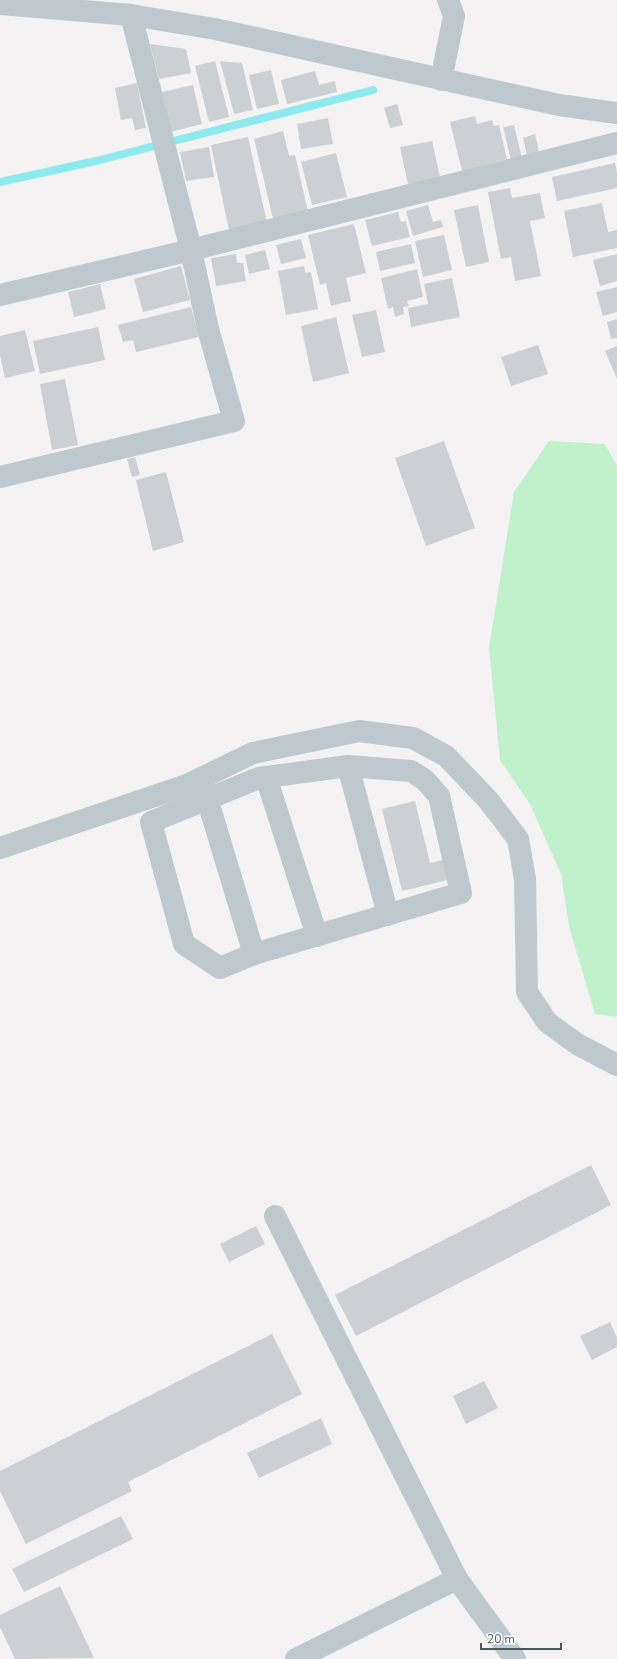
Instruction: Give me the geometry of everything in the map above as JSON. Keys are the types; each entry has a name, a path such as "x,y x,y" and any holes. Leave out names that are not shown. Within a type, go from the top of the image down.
{"street":[{"path":"441,80 454,16 448,0"},
{"path":"0,4 131,15 215,29 560,105 617,113"},
{"path":"0,477 234,421 208,329 191,250 131,15"},
{"path":"0,295 191,250 617,143"},
{"path":"0,848 188,785 253,753 359,731 414,738 446,756 489,802 518,839 525,879 527,992 547,1022 577,1044 617,1065"},
{"path":"348,766 388,915"},
{"path":"348,766 411,772 425,780 439,796 461,893 254,954 220,968 184,944 151,822 259,778 348,766"},
{"path":"266,777 317,936"},
{"path":"201,778 254,954"},
{"path":"275,1216 458,1579 515,1659"},
{"path":"296,1659 458,1579"}],"green space":[{"path":"549,441 605,444 617,466 617,1017 595,1014 569,926 561,874 530,804 500,760 489,648 514,492"}],"building":[{"path":"150,44 186,49 191,73 159,79"},
{"path":"215,61 229,117 209,122 195,66"},
{"path":"220,61 242,63 253,110 234,114"},
{"path":"271,70 279,104 257,109 249,75"},
{"path":"315,71 319,85 335,81 337,92 287,104 281,80"},
{"path":"137,83 146,128 135,130 132,118 121,120 115,88"},
{"path":"193,85 202,124 171,132 162,92"},
{"path":"397,104 403,125 390,128 384,108"},
{"path":"475,116 477,124 492,120 494,126 499,125 507,159 462,171 450,122"},
{"path":"328,118 333,144 301,149 297,124"},
{"path":"514,125 522,158 511,160 503,127"},
{"path":"283,131 289,156 295,155 308,211 273,219 254,139"},
{"path":"535,134 540,157 528,159 523,138"},
{"path":"248,137 267,223 229,230 211,145"},
{"path":"432,141 440,177 408,184 400,147"},
{"path":"209,147 214,177 186,181 180,152"},
{"path":"336,153 347,197 312,205 301,162"},
{"path":"615,163 617,172 617,188 557,201 552,177"},
{"path":"510,188 512,198 540,193 545,218 530,221 541,276 515,281 511,257 501,259 488,192"},
{"path":"602,203 608,232 617,230 617,248 573,257 564,211"},
{"path":"428,205 433,222 441,220 443,227 413,236 406,211"},
{"path":"478,205 489,262 466,267 454,210"},
{"path":"398,212 401,222 406,221 410,237 372,246 365,220"},
{"path":"354,224 366,273 346,278 351,301 331,306 326,283 320,285 308,235"},
{"path":"444,235 452,270 423,277 415,241"},
{"path":"301,239 306,258 281,264 276,245"},
{"path":"411,244 415,263 380,271 376,252"},
{"path":"265,250 270,269 249,274 245,255"},
{"path":"236,254 237,263 243,263 246,281 216,286 211,258"},
{"path":"617,254 617,281 600,286 593,260"},
{"path":"181,266 190,300 143,312 134,279"},
{"path":"304,266 305,273 311,272 318,309 286,315 278,271"},
{"path":"417,269 423,297 407,301 409,306 403,307 404,314 395,317 393,307 388,309 381,278"},
{"path":"452,278 460,317 411,327 408,308 428,304 424,284"},
{"path":"100,284 106,309 74,317 68,292"},
{"path":"617,287 617,312 603,316 596,292"},
{"path":"191,307 199,337 136,352 133,340 123,342 118,325"},
{"path":"376,310 385,352 362,357 352,315"},
{"path":"336,317 349,373 313,382 301,326"},
{"path":"617,319 617,338 611,339 607,322"},
{"path":"98,327 105,360 40,374 33,341"},
{"path":"25,330 35,371 5,378 0,355 0,336"},
{"path":"538,345 548,374 511,386 501,357"},
{"path":"617,346 617,379 605,351"},
{"path":"65,379 78,445 52,450 40,384"},
{"path":"444,441 475,528 426,546 395,458"},
{"path":"135,457 140,475 132,477 127,459"},
{"path":"166,472 184,542 153,551 136,480"},
{"path":"415,801 430,863 447,859 452,879 402,891 382,809"},
{"path":"591,1165 611,1205 356,1336 335,1295"},
{"path":"256,1226 265,1244 229,1262 220,1244"},
{"path":"610,1322 617,1338 617,1347 592,1360 580,1336"},
{"path":"272,1334 302,1394 128,1482 132,1491 26,1544 0,1491 0,1471"},
{"path":"484,1381 498,1408 466,1424 453,1396"},
{"path":"321,1418 332,1444 259,1478 247,1453"},
{"path":"121,1516 133,1539 24,1592 12,1569"},
{"path":"60,1586 94,1658 15,1659 0,1627 0,1615"}],"waterway":[{"path":"0,182 96,161 373,90"}]}
